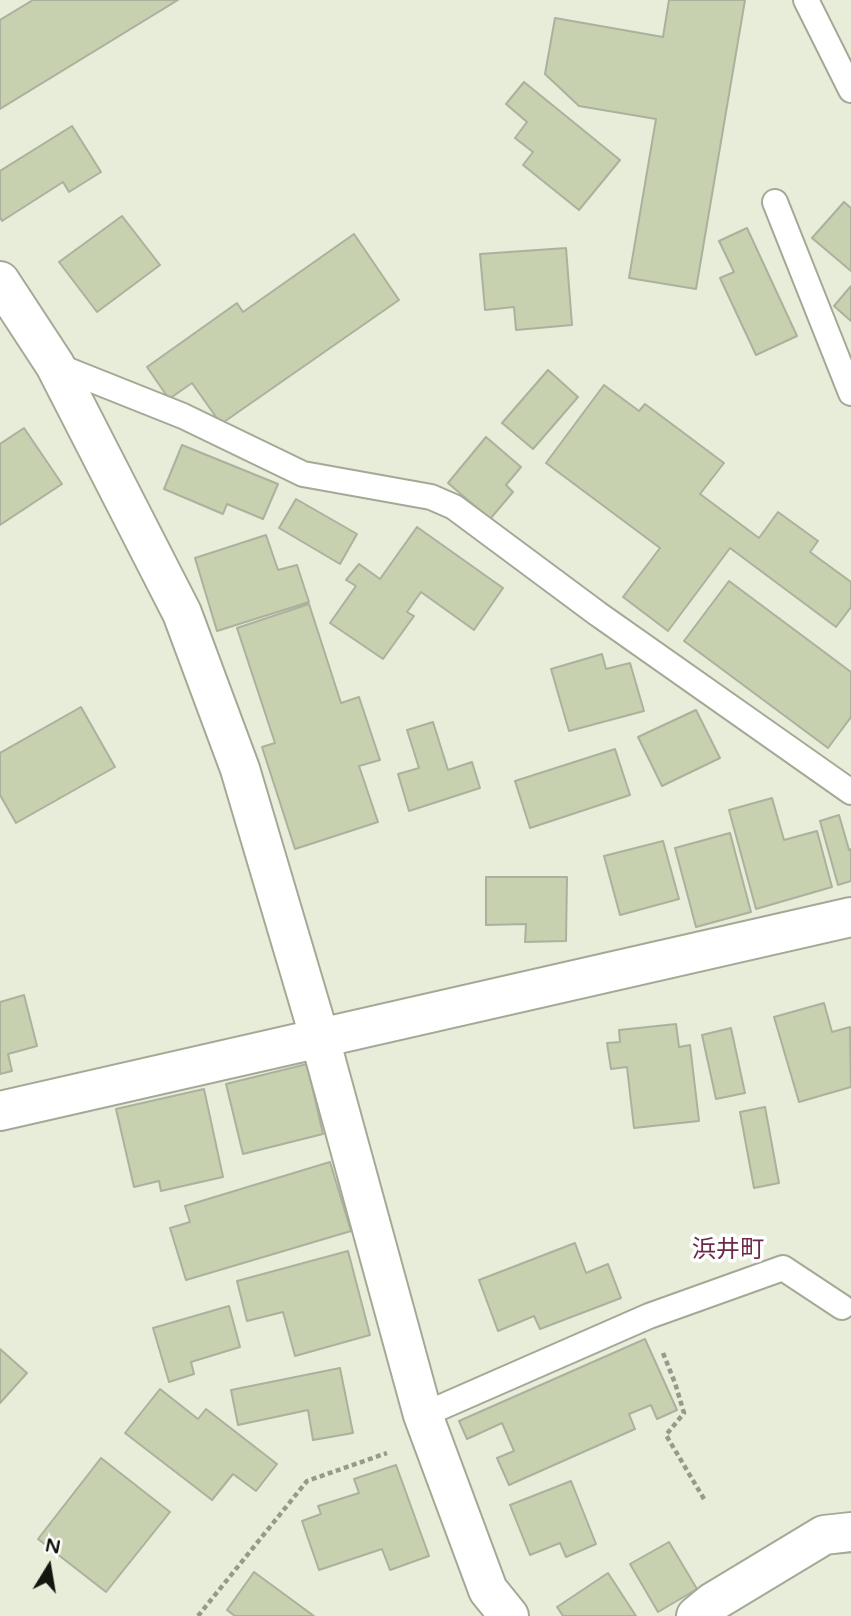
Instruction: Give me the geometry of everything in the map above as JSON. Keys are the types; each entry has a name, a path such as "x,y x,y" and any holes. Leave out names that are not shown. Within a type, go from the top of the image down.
{"street":[{"path":"0,281 55,365 182,613 240,769 320,1039 427,1427 488,1590 509,1616"},
{"path":"0,1111 851,917"},
{"path":"711,1611 824,1535 851,1532"}],"lane":[{"path":"806,0 851,90"},
{"path":"775,202 851,393"},
{"path":"55,365 183,416 303,474 431,497 454,507 597,614 851,791"},
{"path":"427,1427 649,1316 783,1268 842,1307"}],"path":[{"path":"649,1316 684,1413 666,1435 704,1499"},
{"path":"198,1616 307,1481 427,1427"}],"building":[{"path":"33,0 178,0 0,109 0,20"},
{"path":"669,0 745,0 696,289 629,278 656,119 579,106 545,74 555,18 663,37"},
{"path":"524,82 620,160 579,210 523,165 533,152 515,138 527,122 506,104"},
{"path":"72,126 101,172 69,192 63,182 2,221 0,171"},
{"path":"844,202 851,208 851,271 812,238"},
{"path":"122,216 160,265 97,312 59,262"},
{"path":"747,228 797,336 756,355 720,278 734,272 719,241"},
{"path":"354,234 399,300 221,424 192,383 169,399 147,367 237,303 243,312"},
{"path":"566,248 572,325 516,330 514,307 485,310 480,254"},
{"path":"851,286 851,321 834,306"},
{"path":"548,370 578,397 533,449 502,423"},
{"path":"604,385 639,411 645,404 724,463 700,494 759,538 778,512 818,541 810,552 851,582 851,607 836,627 730,548 668,631 623,597 660,548 546,463"},
{"path":"24,428 62,484 0,525 0,444"},
{"path":"486,437 521,467 506,485 513,492 490,519 448,483"},
{"path":"182,445 278,484 263,519 227,504 223,514 164,489"},
{"path":"296,499 357,534 340,564 279,528"},
{"path":"417,527 503,588 474,630 421,592 407,612 414,616 383,659 330,623 356,586 346,580 359,564 380,579"},
{"path":"266,535 278,570 297,565 309,602 217,631 195,558"},
{"path":"729,581 851,672 851,717 828,748 684,641"},
{"path":"309,604 341,703 359,697 380,760 359,766 378,822 295,849 262,747 275,743 237,628"},
{"path":"602,654 606,669 630,663 644,711 569,731 551,669"},
{"path":"81,707 115,767 16,823 0,795 0,753"},
{"path":"696,710 720,758 662,786 638,737"},
{"path":"433,722 448,770 472,762 480,788 409,811 398,774 419,768 407,730"},
{"path":"615,749 630,795 530,828 515,781"},
{"path":"772,798 784,840 817,831 832,887 756,909 729,810"},
{"path":"839,815 849,850 851,849 851,881 838,885 820,821"},
{"path":"730,833 751,912 696,927 675,848"},
{"path":"663,841 679,899 620,915 604,856"},
{"path":"486,877 567,877 566,941 525,942 526,924 486,925"},
{"path":"24,995 37,1046 8,1054 12,1071 0,1074 0,1002"},
{"path":"824,1003 832,1032 850,1027 851,1087 799,1102 774,1017"},
{"path":"676,1024 679,1047 690,1045 699,1121 634,1128 627,1067 611,1069 607,1043 620,1042 619,1030"},
{"path":"731,1028 745,1093 716,1099 702,1035"},
{"path":"307,1064 323,1134 243,1154 226,1084"},
{"path":"204,1089 223,1177 161,1191 159,1181 134,1187 116,1109"},
{"path":"765,1107 779,1183 754,1188 740,1112"},
{"path":"330,1162 351,1231 186,1280 170,1228 190,1222 185,1206"},
{"path":"575,1243 586,1273 608,1264 621,1298 540,1329 534,1316 498,1331 479,1280"},
{"path":"348,1251 370,1335 295,1356 283,1312 247,1321 237,1281"},
{"path":"229,1306 240,1347 191,1362 194,1374 169,1382 153,1328"},
{"path":"645,1339 677,1410 657,1419 651,1405 629,1414 635,1429 509,1485 497,1458 514,1451 502,1423 467,1439 459,1421"},
{"path":"0,1349 27,1373 0,1403"},
{"path":"340,1368 353,1433 313,1440 308,1410 238,1425 231,1390"},
{"path":"160,1389 198,1419 206,1409 277,1464 256,1491 233,1474 212,1500 125,1433"},
{"path":"101,1458 170,1512 106,1592 38,1539"},
{"path":"396,1465 429,1556 390,1570 382,1549 319,1570 302,1521 321,1514 318,1506 359,1493 354,1479"},
{"path":"571,1481 596,1544 566,1557 560,1543 530,1555 510,1505"},
{"path":"669,1542 697,1589 658,1612 630,1564"},
{"path":"254,1572 314,1616 235,1616 227,1610"},
{"path":"608,1573 636,1616 563,1616 557,1607"}],"district":[{"name":"浜井町","path":"728,1251"}]}
